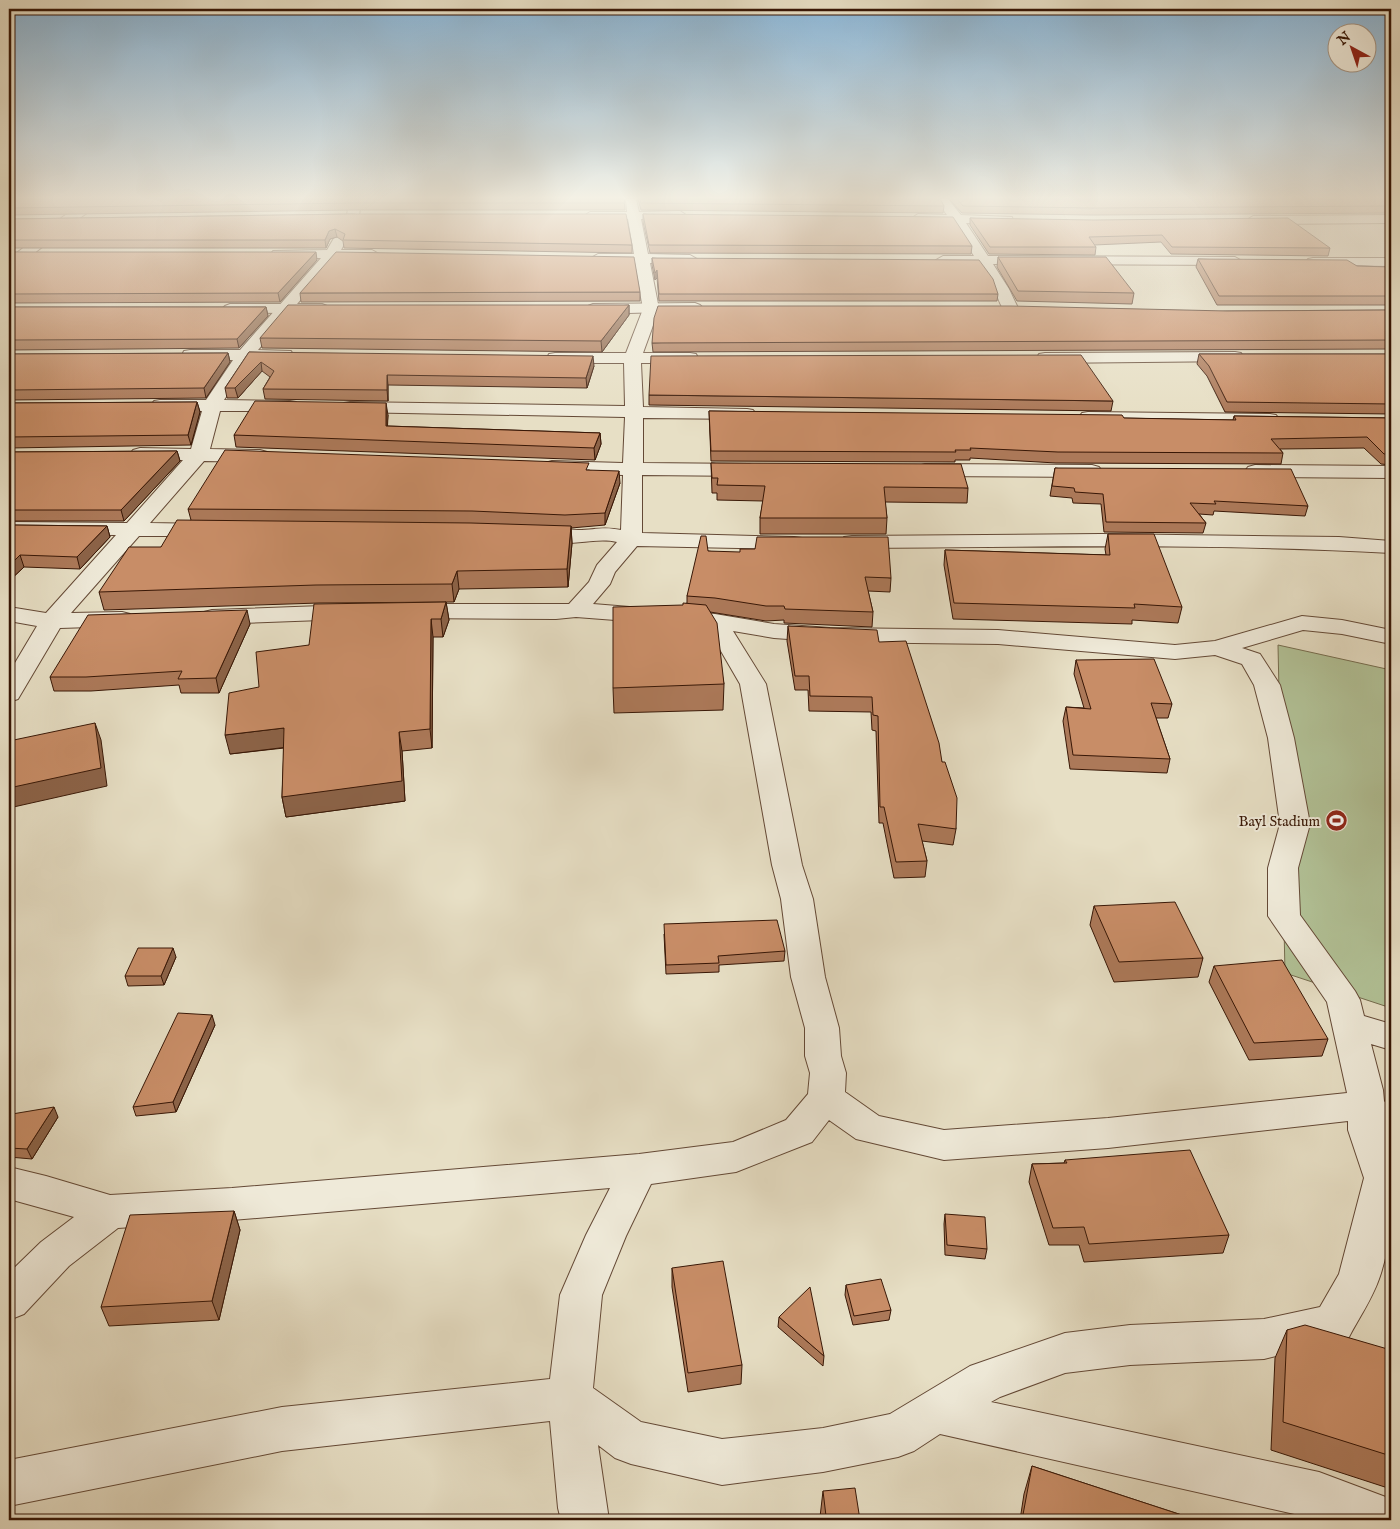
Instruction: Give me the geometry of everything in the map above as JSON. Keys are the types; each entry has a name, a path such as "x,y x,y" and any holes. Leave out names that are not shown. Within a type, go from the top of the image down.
{"street":[{"path":"9,694 15,672 52,621 200,453 212,405 245,355 318,270"},
{"path":"576,610 599,584 606,570 631,539 634,412 632,359 651,308 643,270"},
{"path":"990,270 1002,289 1005,300 1010,308"},
{"path":"582,308 711,308"},
{"path":"990,308 1030,309"},
{"path":"216,309 335,309"},
{"path":"176,355 305,355"},
{"path":"1026,358 1253,357"},
{"path":"542,358 709,358"},
{"path":"144,405 310,407"},
{"path":"330,407 762,414"},
{"path":"1070,417 1285,420"},
{"path":"123,454 200,453 278,456"},
{"path":"534,466 632,470 771,470"},
{"path":"910,470 1108,471"},
{"path":"1237,471 1383,472 1391,491"},
{"path":"9,528 230,531"},
{"path":"518,534 581,536 604,533 631,539 740,543 1101,540 1338,543 1391,547"},
{"path":"186,617 380,611 556,612 576,610 715,622 774,631 998,637 1175,652 1217,648 1302,623 1342,627 1391,637"},
{"path":"9,614 52,621 148,618"},
{"path":"9,1183 46,1192 110,1212 232,1204 639,1170 736,1157 799,1131 826,1098 828,1074 822,1056 822,1028 808,977 797,899 787,865 753,684 715,622"},
{"path":"1217,648 1252,658 1267,685 1281,738 1295,824 1284,868 1284,916 1343,1000 1365,1090 1379,1121"},
{"path":"1349,1024 1391,1037"},
{"path":"826,1098 869,1129 944,1145 1108,1133 1379,1121"},
{"path":"9,1483 282,1429 570,1398 631,1442 722,1462 823,1450 898,1435 986,1381 1065,1353 1130,1344 1264,1339 1334,1323 1359,1278 1383,1178 1367,1130 1379,1121"},
{"path":"585,1520 570,1398 581,1295 606,1235 639,1170"},
{"path":"9,1300 56,1254 110,1212"},
{"path":"936,1412 1320,1496 1385,1520"}],"green space":[{"name":"Bayl Stadium","path":"1278,645 1391,670 1391,1008 1285,973"}],"building":[{"path":"9,270 299,270 278,293 9,294"},
{"path":"320,270 636,270 640,292 300,293"},
{"path":"657,270 987,270 993,279 998,294 659,294"},
{"path":"1006,270 1116,270 1134,293 1018,291"},
{"path":"1204,270 1391,270 1391,296 1219,296"},
{"path":"288,305 629,305 601,341 260,338"},
{"path":"658,306 1011,306 1227,311 1391,310 1391,340 652,343 654,318"},
{"path":"9,307 266,307 237,339 9,340"},
{"path":"249,352 593,356 586,378 387,375 387,390 263,389 274,371 261,362 235,388 225,388"},
{"path":"228,353 204,388 9,390 9,354"},
{"path":"1199,354 1391,354 1391,404 1227,402 1209,366"},
{"path":"1081,355 1113,401 649,395 651,356"},
{"path":"255,401 386,403 386,426 600,433 594,448 234,435"},
{"path":"197,402 188,435 9,437 9,403"},
{"path":"709,411 1122,415 1124,418 1236,420 1234,416 1391,418 1391,454 1384,454 1367,437 1271,439 1283,453 1058,452 970,448 971,450 955,450 956,452 711,451"},
{"path":"225,450 589,463 586,470 619,471 605,513 565,515 472,511 188,509"},
{"path":"177,451 121,510 9,510 9,452"},
{"path":"711,463 961,464 968,488 884,487 887,518 760,518 765,486 717,485 718,478 712,478"},
{"path":"1055,468 1291,469 1308,506 1214,501 1216,504 1190,503 1206,523 1106,522 1103,494 1075,492 1074,488 1052,486"},
{"path":"177,520 571,526 567,569 457,571 452,584 316,585 99,592 129,547 161,547"},
{"path":"9,525 107,526 77,557 20,555 9,566"},
{"path":"1108,534 1154,534 1182,607 1134,604 1135,608 954,603 945,550 1110,555"},
{"path":"701,536 706,536 708,551 740,552 740,549 755,549 757,537 888,537 891,578 865,577 873,612 785,609 784,606 766,606 715,598 687,596"},
{"path":"446,602 441,619 431,619 430,729 399,732 402,781 282,797 284,728 225,735 229,693 259,687 256,652 309,645 314,604"},
{"path":"683,603 706,605 717,623 724,684 613,688 613,607 683,605"},
{"path":"247,610 216,678 178,679 182,671 86,677 50,677 88,615"},
{"path":"788,626 877,630 879,642 906,641 939,743 942,762 945,762 957,798 956,829 918,824 927,861 896,862 884,807 880,807 878,716 873,715 872,697 810,696 809,676 795,676"},
{"path":"1154,659 1172,704 1151,703 1170,759 1073,755 1066,707 1091,709 1076,660"},
{"path":"95,723 101,768 9,788 9,741"},
{"path":"1175,902 1203,958 1119,962 1094,906"},
{"path":"777,920 785,951 718,956 719,963 666,965 664,924"},
{"path":"138,948 173,948 161,976 125,976"},
{"path":"1282,960 1328,1039 1254,1043 1214,966"},
{"path":"178,1013 212,1015 173,1102 133,1107"},
{"path":"54,1107 27,1149 9,1148 9,1111 15,1110 12,1114"},
{"path":"1190,1150 1229,1235 1089,1244 1084,1227 1053,1228 1032,1164 1067,1163 1065,1160"},
{"path":"234,1211 212,1301 101,1307 130,1215"},
{"path":"945,1214 985,1217 987,1249 947,1245"},
{"path":"723,1261 742,1365 688,1373 672,1268"},
{"path":"881,1279 891,1310 854,1316 846,1285"},
{"path":"810,1287 824,1356 779,1317"},
{"path":"1305,1325 1391,1350 1391,1456 1283,1422 1287,1330"},
{"path":"1032,1466 1197,1520 1022,1520"},
{"path":"855,1488 860,1520 761,1520 826,1516 823,1491"}],"place":[{"name":"Bayl Stadium","path":"1336,821"}]}
